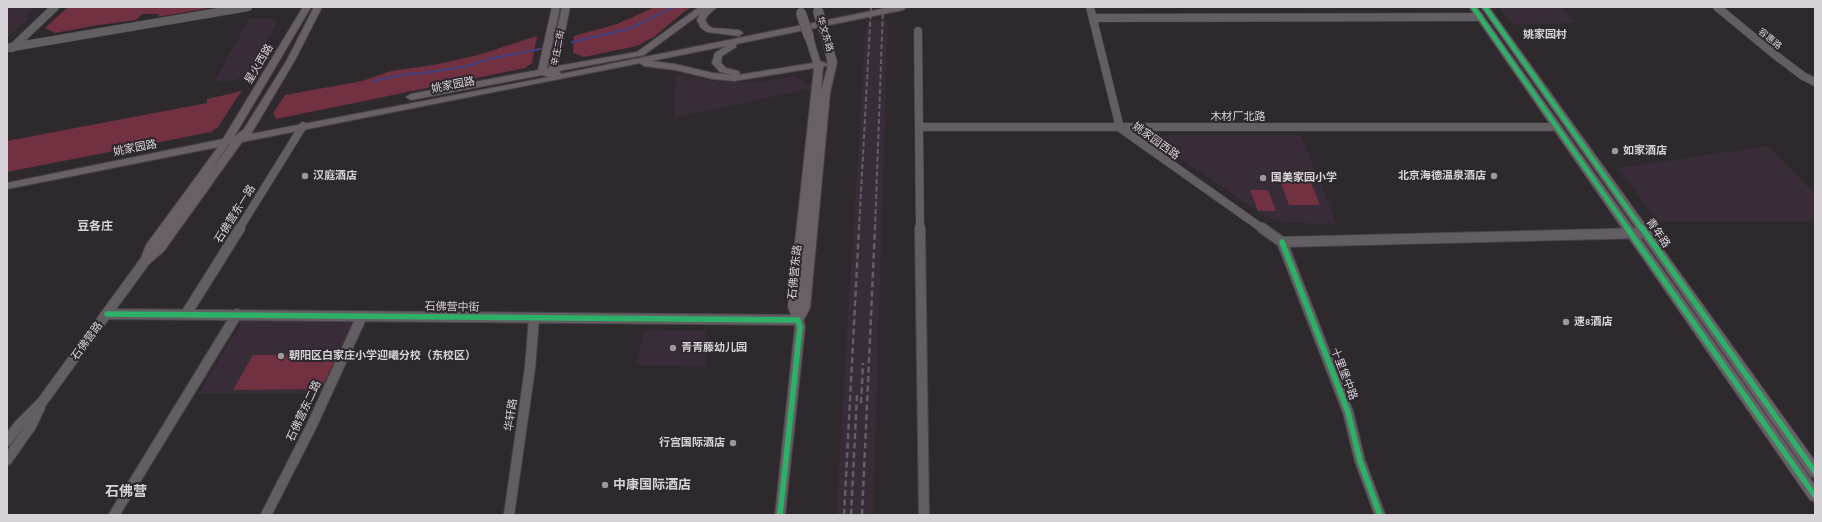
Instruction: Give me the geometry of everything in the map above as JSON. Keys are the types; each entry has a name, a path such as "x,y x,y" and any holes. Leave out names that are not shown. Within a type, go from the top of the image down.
{"main road":[{"name":"星火西路","path":"232,138 307,7"},
{"path":"232,138 248,130 291,60 318,7"},
{"name":"辛庄二街","path":"556,7 542,72 556,74 566,7"},
{"path":"641,53 704,7"},
{"path":"713,7 704,14 701,20 704,26 710,30 742,36"},
{"name":"姚家园路","path":"556,74 633,62 742,36 876,7"},
{"name":"姚家园路","path":"7,178 304,126 556,74 641,53 904,7"},
{"name":"青年路","path":"1473,7 1815,496"},
{"name":"青年路","path":"1485,7 1815,472"},
{"name":"华文东路","path":"817,9 832,60"},
{"name":"华文东路","path":"800,10 818,63"},
{"path":"742,36 718,55 716,63 723,70 738,73 753,72 818,63"},
{"path":"633,62 675,67 713,76 734,78 762,76 832,60"},
{"name":"石佛营东路","path":"798,320 804,308 824,93 832,60"},
{"name":"石佛营东路","path":"798,320 794,307 818,63"},
{"name":"姚家园路","path":"248,130 542,72"},
{"name":"姚家园路","path":"7,186 232,138"},
{"name":"石佛营路","path":"145,261 160,248 232,138"}],"street":[{"path":"7,53 10,47 55,7"},
{"path":"10,47 248,7"},
{"name":"姚家园西路","path":"1090,7 1120,128 1282,242"},
{"name":"容惠路","path":"1717,7 1774,54 1803,76 1815,82"},
{"path":"1093,18 1480,17"},
{"path":"918,31 924,515"},
{"name":"石佛营东一路","path":"186,314 304,126"},
{"name":"木材厂北路","path":"919,127 1557,127"},
{"path":"1282,242 1646,233"},
{"name":"十里堡中路","path":"1282,242 1348,412 1360,461 1380,515"},
{"name":"石佛营路","path":"7,441 19,425 42,402 145,261"},
{"name":"石佛营中街","path":"107,314 798,320"},
{"path":"114,515 237,314"},
{"name":"石佛营东二路","path":"266,515 311,427 362,316"},
{"name":"华轩路","path":"508,515 530,368 534,318"},
{"path":"780,515 800,327 798,320"},
{"name":"石佛营路","path":"7,460 31,426 42,402"}],"shaded area":[{"path":"7,7 36,7 24,17 30,18 7,36"},
{"path":"68,7 215,7 157,17 160,14 142,14 136,20 55,33 45,28"},
{"path":"655,7 692,7 655,36 637,46 584,57 573,53 574,36 617,24"},
{"path":"1499,7 1562,7 1576,23 1513,25"},
{"path":"249,19 271,19 277,24 246,75 231,82 214,82"},
{"path":"866,20 888,20 873,515 836,515"},
{"path":"537,36 532,63 525,68 276,119 273,113 285,95 362,81 391,71 434,65 478,55"},
{"path":"676,74 715,81 759,82 796,76 814,88 674,118"},
{"path":"242,90 218,127 211,132 7,172 7,141 207,103 207,99"},
{"name":"国美家园小学","path":"1158,135 1301,135 1337,224 1288,223 1265,217 1152,139"},
{"path":"1768,146 1815,194 1815,221 1657,221 1618,168"},
{"path":"1276,170 1306,170 1320,205 1289,205"},
{"path":"1250,190 1268,190 1276,211 1258,211"},
{"name":"朝阳区白家庄小学迎曦分校（东校区）","path":"244,318 358,318 321,393 199,393"},
{"name":"青青藤幼儿园","path":"644,330 706,331 705,366 636,365"},
{"path":"338,354 321,389 233,390 253,355"}],"waterway":[{"path":"572,42 628,29 674,7"},
{"path":"373,81 406,74 424,73 468,66 488,59 545,48"}],"railway":[{"path":"859,229 871,7"},
{"path":"875,229 883,7"},
{"path":"844,515 859,228"},
{"path":"862,515 875,228"},
{"path":"861,403 863,363"},
{"path":"851,515 857,395"}],"cycle path":[{"path":"1473,7 1815,496"},
{"path":"1485,7 1815,472"},
{"path":"1282,242 1348,412 1360,461 1380,515"},
{"path":"107,314 798,320 800,327 780,515"}],"place":[{"name":"如家酒店","path":"1615,151"},
{"name":"汉庭酒店","path":"305,176"},
{"name":"北京海德温泉酒店","path":"1494,176"},
{"name":"国美家园小学","path":"1263,178"},
{"name":"速8酒店","path":"1566,322"},
{"name":"青青藤幼儿园","path":"673,348"},
{"name":"朝阳区白家庄小学迎曦分校（东校区）","path":"281,356"},
{"name":"行宫国际酒店","path":"733,443"},
{"name":"中康国际酒店","path":"605,485"}],"district":[{"name":"姚家园村","path":"1545,35"},
{"name":"豆各庄","path":"95,226"},
{"name":"石佛营","path":"126,492"}]}
